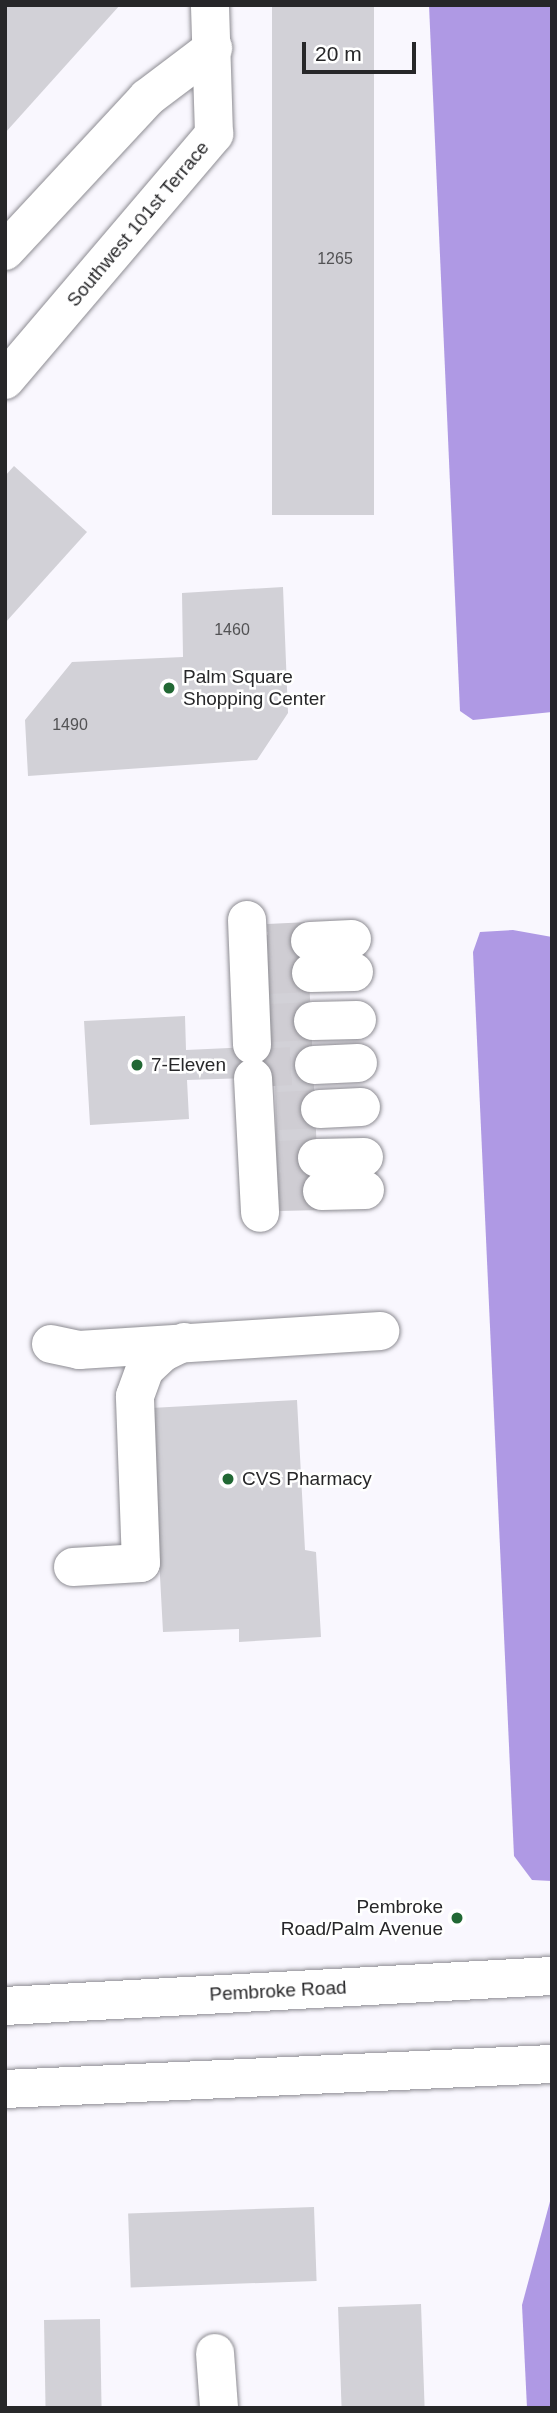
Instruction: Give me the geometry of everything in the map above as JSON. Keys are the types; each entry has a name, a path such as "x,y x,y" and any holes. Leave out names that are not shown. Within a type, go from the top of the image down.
{"main road":[{"name":"Southwest 101st Terrace","path":"5,380 214,134 210,5"},
{"path":"5,251 146,97 213,48"},
{"path":"256,952 260,1065 282,1181 364,1173"},
{"path":"310,957 353,956"},
{"path":"313,1021 357,1020"},
{"path":"314,1065 358,1063"},
{"path":"320,1109 361,1107"},
{"path":"51,1344 79,1350 380,1331"},
{"path":"74,1567 141,1563 135,1396 145,1369 162,1353 185,1342"},
{"name":"Pembroke Road","path":"5,2006 552,1976"},
{"path":"5,2089 552,2064"},
{"path":"215,2353 219,2408"}],"shaded area":[{"path":"429,5 552,5 552,712 473,720 460,711"},
{"path":"513,930 552,937 552,1881 532,1880 514,1856 473,952 480,932"},
{"path":"552,2194 552,2408 527,2408 522,2305"}],"building":[{"path":"5,5 120,5 5,133"},
{"path":"272,5 374,5 374,515 272,515"},
{"path":"14,466 87,532 5,623 5,476"},
{"name":"Palm Square Shopping Center","path":"283,587 288,713 257,760 28,776 25,720 72,662 183,657 182,593"},
{"path":"307,932 319,1197 277,1200 275,1077 187,1080 189,1119 90,1125 84,1021 185,1016 186,1050 270,1046 265,935"},
{"name":"CVS Pharmacy","path":"297,1400 305,1550 316,1552 321,1637 239,1642 239,1629 163,1632 151,1408"},
{"path":"314,2207 317,2281 131,2287 128,2213"},
{"path":"421,2304 425,2408 342,2408 338,2307"},
{"path":"100,2319 102,2408 46,2408 44,2320"}],"tunnel":[{"path":"268,943 310,941"},
{"path":"268,975 311,973"},
{"path":"270,1023 313,1021"},
{"path":"253,1068 314,1065"},
{"path":"278,1111 320,1109"},
{"path":"280,1160 317,1158"},
{"path":"279,1192 322,1191"}],"place":[{"name":"Palm Square Shopping Center","path":"169,688"},
{"name":"7-Eleven","path":"137,1065"},
{"name":"CVS Pharmacy","path":"228,1479"},
{"name":"Pembroke Road/Palm Avenue","path":"457,1918"}]}
